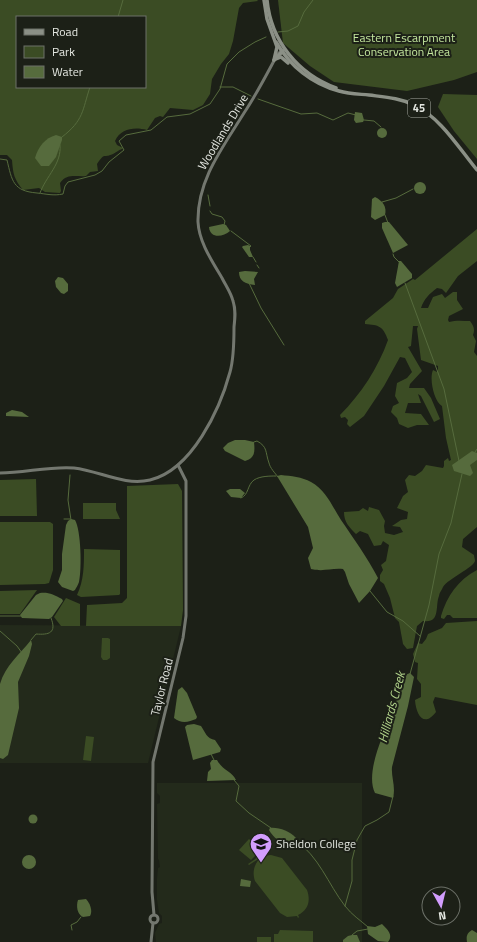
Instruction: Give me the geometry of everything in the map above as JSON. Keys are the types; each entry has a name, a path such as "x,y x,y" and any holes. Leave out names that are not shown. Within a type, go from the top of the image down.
{"main road":[{"path":"266,0 267,19 277,48 274,61"},
{"path":"266,0 270,24 282,51 287,53"},
{"path":"266,0 273,26 279,41 287,53 300,67 315,78 332,87 352,93"},
{"name":"45","path":"276,42 295,67 311,80 329,88 352,93 393,98 417,107 436,121 477,170"},
{"path":"274,61 282,51"},
{"path":"274,61 279,57 284,59 299,73 311,80"},
{"name":"Woodlands Drive","path":"0,473 71,468 95,472 125,481 136,482 152,480 163,476 178,465 200,439 214,417 230,372 234,350 235,309 233,300 201,240 198,228 198,213 204,182 212,165 254,98 274,61"},
{"name":"45","path":"467,158 477,173"},
{"name":"Taylor Road","path":"154,915 152,892 153,762 183,638 186,616 186,481 178,465"},
{"path":"151,942 153,923 150,921 150,918 154,915 157,916 158,920 153,923"}],"shaded area":[{"path":"0,625 181,626 148,763 0,763"},
{"name":"Sheldon College","path":"157,783 362,783 362,942 156,942 155,933 159,924 162,923 162,916 159,913 157,900 158,868 160,867 158,859 157,804 160,803 160,796 157,793"}],"green space":[{"path":"0,0 258,1 243,3 239,8 229,54 212,79 210,94 203,105 193,110 170,108 163,117 160,116 155,118 147,130 133,129 121,133 115,141 117,145 123,148 113,154 104,156 97,164 98,171 90,172 86,176 72,176 66,178 60,183 60,193 45,192 39,188 23,190 14,176 12,160 7,155 0,155"},
{"name":"Eastern Escarpment Conservation Area","path":"278,0 477,0 477,72 454,80 407,91 334,82 310,66 283,43"},
{"path":"443,94 477,95 477,159 454,131 438,107"},
{"path":"477,229 477,261 458,276 446,293 442,289 437,288 434,290 425,299 421,308 428,308 433,297 442,294 445,298 453,292 457,292 457,300 463,309 449,316 448,320 449,322 470,321 474,328 473,335 476,341 474,352 477,356 477,527 463,539 462,547 474,555 475,561 470,567 450,580 443,587 439,595 435,617 433,620 423,621 417,626 413,648 407,649 403,644 399,622 395,618 390,598 384,584 380,581 380,575 383,570 381,565 386,561 389,545 383,541 381,545 374,546 368,534 360,531 356,534 347,524 344,512 359,511 363,508 368,511 369,507 379,510 385,521 385,533 394,535 403,532 400,527 392,526 401,520 407,519 408,512 397,508 403,496 408,492 405,480 409,475 415,476 422,471 426,465 443,468 444,461 448,458 449,461 451,460 446,438 442,406 437,400 432,384 433,370 437,372 438,366 421,360 417,329 418,326 413,326 411,346 408,347 422,371 410,384 409,388 424,388 431,398 440,419 434,422 421,396 418,394 421,403 408,403 405,413 421,414 429,425 417,425 408,428 399,424 397,418 391,412 393,406 399,403 395,396 397,383 407,378 412,372 405,358 400,357 384,386 364,416 350,427 347,424 348,420 345,417 341,418 340,415 368,380 379,361 388,340 380,327 365,324 365,321 393,298 398,289 413,279 415,280"},
{"path":"36,479 37,516 0,516 0,480"},
{"path":"178,484 182,491 183,610 181,626 86,626 87,605 122,603 127,598 127,486"},
{"path":"83,503 116,503 116,510 120,519 83,519"},
{"path":"0,522 50,522 53,524 53,570 49,583 0,585"},
{"path":"84,549 120,550 119,595 81,597 77,595 84,567"},
{"path":"477,570 477,618 453,618 450,615 447,615 444,619 441,618 446,602 454,589 470,574"},
{"path":"37,590 20,614 0,614 0,591"},
{"path":"66,598 80,604 80,626 61,626 54,617"},
{"path":"477,621 477,705 435,697 433,702 436,712 428,719 421,718 417,710 415,700 421,697 421,684 417,679 418,663 415,662 413,654 418,643 422,644 428,634 442,628 446,623"},
{"path":"102,638 110,639 110,658 107,660 103,660 101,657"},
{"path":"86,736 94,737 91,761 83,760"},
{"path":"249,839 261,850 251,860 239,850"},
{"path":"268,850 269,852 263,856 271,855 282,858 307,890 309,898 308,905 304,911 298,915 298,918 297,916 287,917 280,913 255,881 254,869 260,858 249,865 248,864"},
{"path":"280,930 313,931 313,942 274,942 274,934 278,934"},
{"path":"257,937 271,937 271,942 257,942"}],"water":[{"path":"355,112 362,113 364,120 363,122 356,123 354,120"},
{"path":"380,128 384,128 386,129 386,137 380,138 377,135 377,131"},
{"path":"56,135 62,137 62,140 56,157 49,166 41,166 35,158 38,150 45,141"},
{"path":"418,182 422,182 426,188 422,194 418,194 414,190 414,186"},
{"path":"375,197 384,204 385,215 375,220 371,217 372,199"},
{"path":"389,222 408,245 393,253 382,228 382,223"},
{"path":"223,224 226,225 230,231 221,236 212,234 209,227"},
{"path":"248,245 250,246 253,257 249,257 242,247"},
{"path":"399,261 401,261 412,274 412,278 397,287 395,283"},
{"path":"239,272 258,272 254,279 255,285 248,284 241,280"},
{"path":"58,277 63,278 68,284 68,291 64,294 61,293 56,287 55,281"},
{"path":"12,410 22,412 29,417 6,416 6,413"},
{"path":"235,440 254,442 254,452 251,458 245,461 225,451 223,448 228,443"},
{"path":"472,451 477,453 477,460 470,465 473,473 470,476 454,471 452,465"},
{"path":"281,475 304,479 321,489 360,548 378,578 370,591 359,603 343,569 311,569 308,558 313,548 308,527 277,476"},
{"path":"230,489 240,489 245,493 241,498 231,497 226,491"},
{"path":"71,519 75,520 77,525 80,550 79,582 73,591 62,587 58,582 62,570 62,554 66,525"},
{"path":"40,593 51,594 62,599 63,601 49,619 22,618 20,615 36,595"},
{"path":"31,640 32,644 29,656 18,682 19,708 8,755 3,759 0,758 0,684 5,672 13,660"},
{"path":"410,673 414,677 392,767 394,790 393,798 375,793 372,785 372,775 376,754 405,675"},
{"path":"182,687 187,693 197,717 196,719 188,722 182,722 174,718 178,690"},
{"path":"194,724 201,726 208,737 215,740 221,749 220,752 193,760 185,727 187,725"},
{"path":"212,760 217,760 219,764 236,780 207,781 208,772 211,769 210,763"},
{"path":"33,814 38,819 33,824 28,819"},
{"path":"270,828 280,829 291,833 296,838 295,843 287,844 280,841 271,833 269,830"},
{"path":"29,855 34,857 36,862 34,867 29,869 24,867 22,862 24,857"},
{"path":"241,879 251,881 250,887 240,886"},
{"path":"86,899 91,907 91,914 90,916 83,917 78,912 77,902 78,900"},
{"path":"382,924 388,930 390,935 388,942 378,941 368,934 367,926 375,927"},
{"path":"472,930 477,933 477,942 467,942 467,935"},
{"path":"357,935 360,942 343,942 343,940 348,936"}],"waterway":[{"path":"118,16 123,0"},
{"path":"278,32 288,31 298,26 304,12 313,0"},
{"path":"0,159 7,160 12,179 15,184 23,190 50,195 63,194 65,186 68,182 95,175 102,171 109,162 124,150 119,141 126,135 151,130 167,117 190,114 210,104 220,89 227,64 239,52 266,37"},
{"path":"220,87 233,87 251,96"},
{"path":"62,137 75,125 81,115 90,88"},
{"path":"258,99 301,114 317,113 333,120 348,113 356,115"},
{"path":"364,120 374,121 381,127"},
{"path":"40,193 59,158 60,145"},
{"path":"382,202 396,198 413,189"},
{"path":"208,195 210,206"},
{"path":"210,211 212,214 222,217 225,221 224,225"},
{"path":"385,215 388,223"},
{"path":"231,231 251,246 250,247"},
{"path":"393,254 399,262"},
{"path":"253,257 256,262"},
{"path":"249,283 261,308 284,345"},
{"path":"405,283 444,389 459,461"},
{"path":"254,442 257,441 263,445 270,465 278,477"},
{"name":"Hilliards Creek","path":"410,674 429,605 439,554 451,523 462,474"},
{"path":"70,475 68,500 71,520"},
{"path":"241,498 244,497 250,484 254,480 262,477 276,476"},
{"path":"64,519 70,519"},
{"path":"370,591 387,612 403,621 420,636"},
{"path":"0,616 21,616"},
{"path":"31,640 36,634 51,632 53,627 51,618"},
{"path":"0,631 17,646 22,653"},
{"path":"211,754 214,760"},
{"path":"234,780 239,786 236,801 249,813 271,828"},
{"name":"Hilliards Creek","path":"345,906 352,881 352,860 357,840 365,826 389,812 393,796"},
{"path":"295,840 311,854 339,898 353,915 368,927"},
{"path":"72,930 71,925 77,922 81,917"},
{"path":"352,935 357,931 368,929"}],"place":[{"name":"Sheldon College","path":"261,864"}]}
